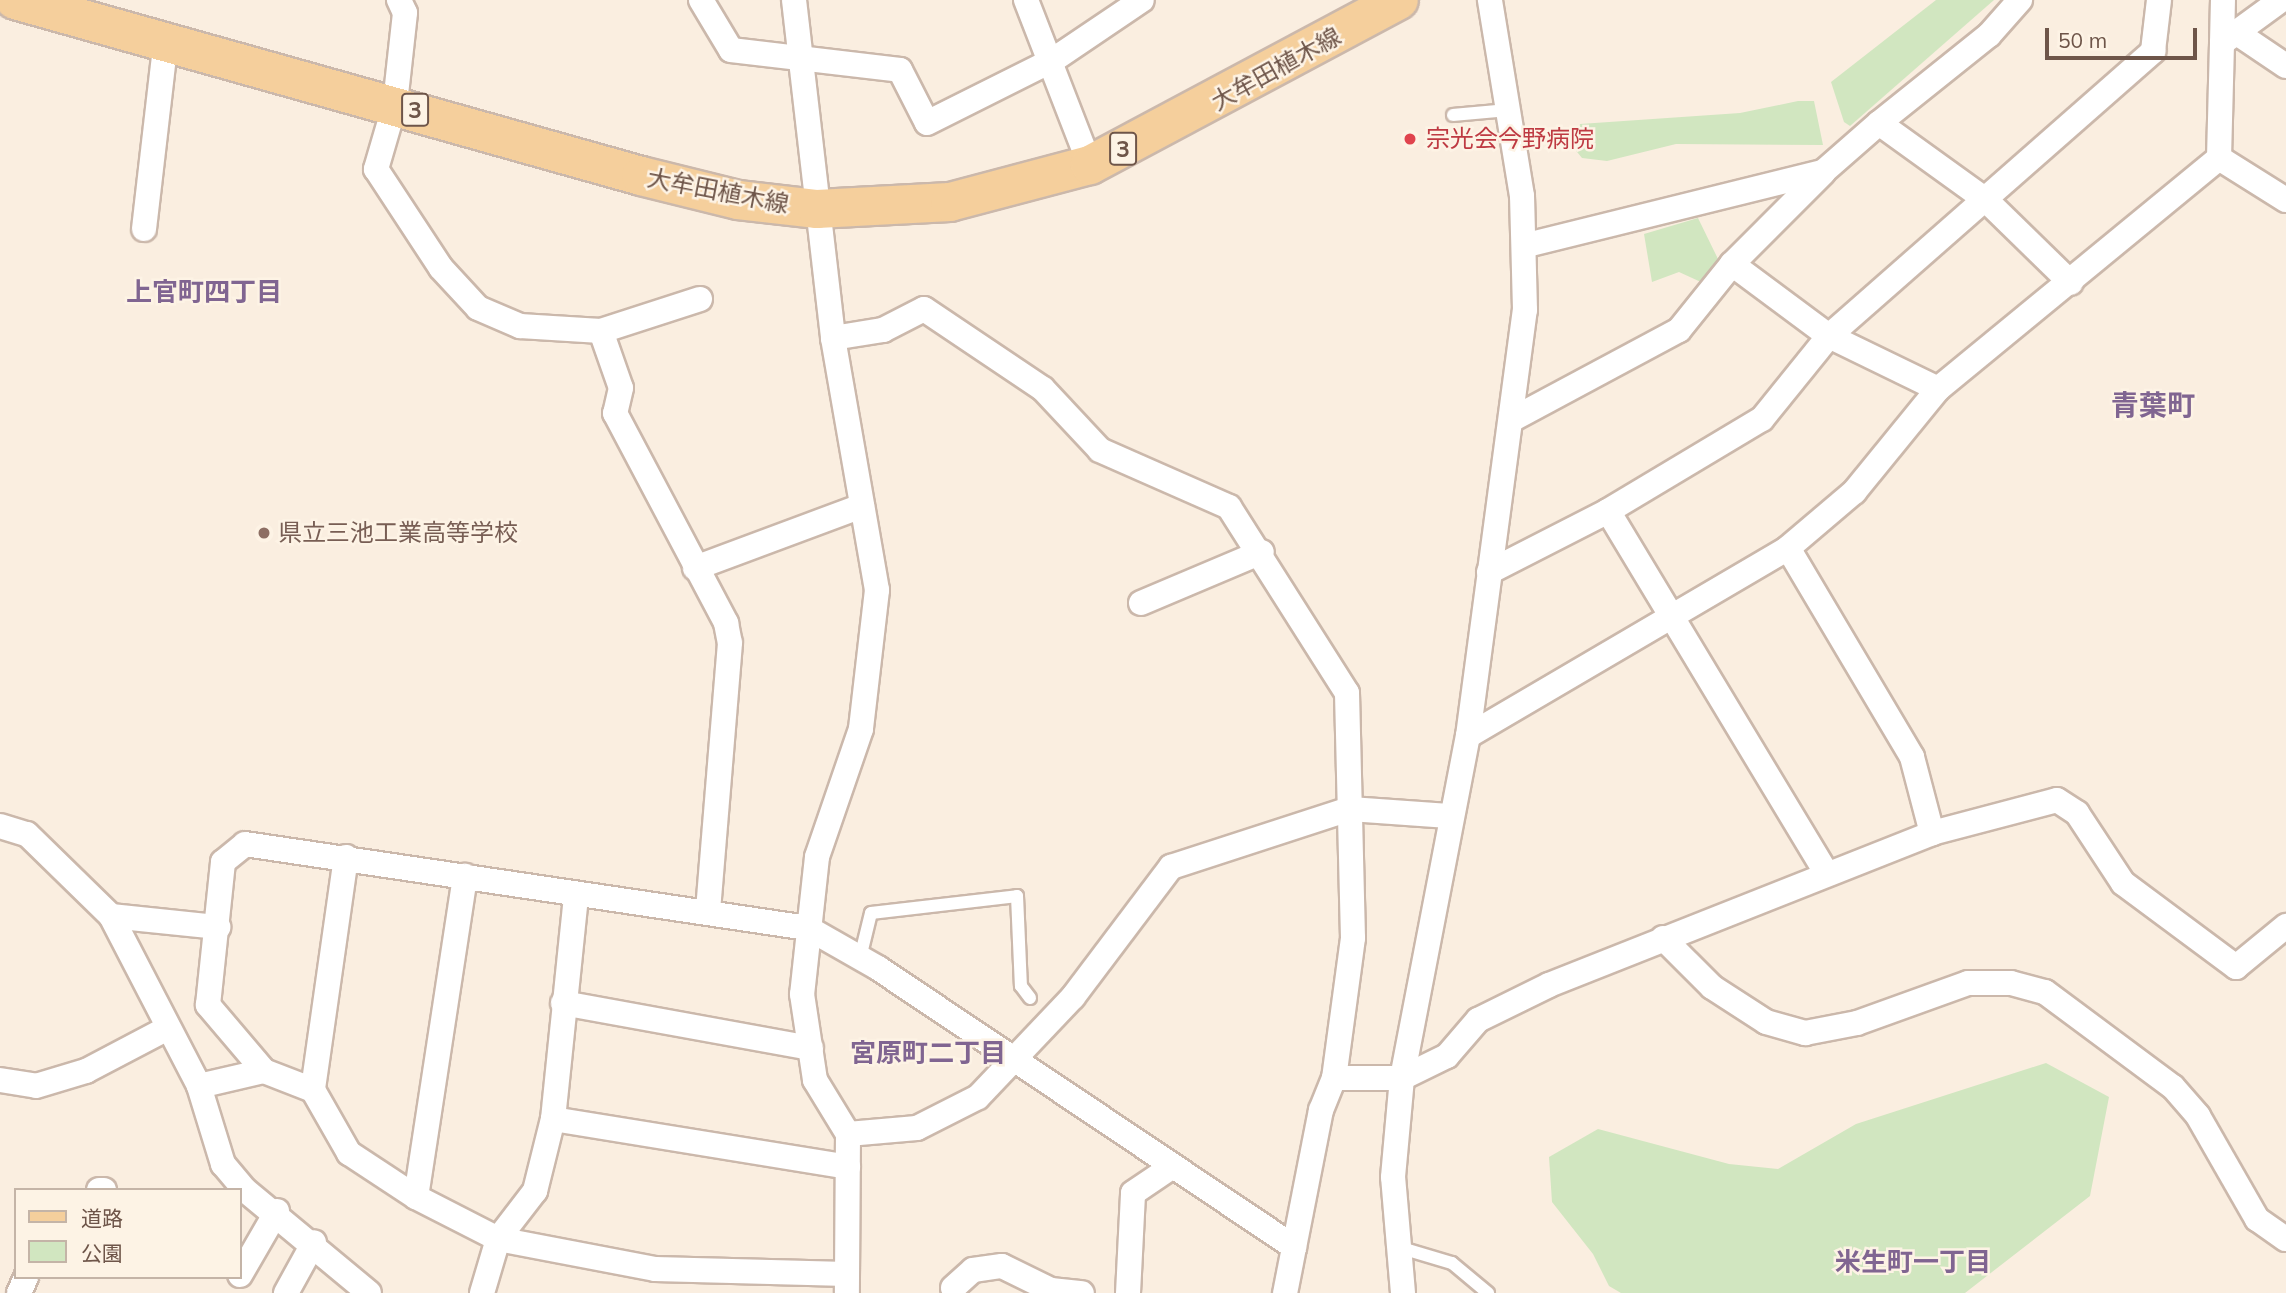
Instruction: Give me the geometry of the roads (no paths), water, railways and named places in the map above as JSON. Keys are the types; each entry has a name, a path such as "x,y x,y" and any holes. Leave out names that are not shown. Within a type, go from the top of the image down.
{"main road":[{"name":"大牟田植木線","path":"15,0 166,38 641,176 738,200 817,209 950,202 1090,165 1399,0"}],"street":[{"path":"399,0 405,13 395,104 376,169 441,268 478,308 520,326 601,331 700,299"},
{"path":"701,0 731,50 900,70 927,122 1053,60 1142,0"},
{"path":"346,857 313,1090 349,1153 416,1197 498,1238 655,1269 847,1284 848,1134 815,1080 802,994 817,857 861,729 874,658 877,590 833,338 794,0"},
{"path":"1026,0 1053,60 1090,165"},
{"path":"1404,1293 1393,1177 1402,1078 1449,816 1468,736 1489,572 1513,419 1527,245 1490,0"},
{"path":"1513,419 1679,330 1732,264 1824,172 1989,35 2020,0"},
{"path":"1489,572 1608,512 1745,433 1829,336 1987,201 2153,51 2159,0"},
{"path":"1468,736 1676,617 1788,548 1854,492 1938,389 2071,283 2220,158 2230,38 2223,0"},
{"path":"2230,38 2281,0"},
{"path":"144,229 166,38"},
{"path":"2230,38 2286,66"},
{"path":"1880,123 1987,201 2071,283"},
{"path":"2220,158 2286,200"},
{"path":"1527,245 1824,172"},
{"path":"1732,264 1829,336 1938,389"},
{"path":"833,338 883,330 924,309 1043,389 1100,450 1229,507 1262,552 1347,693 1353,938 1334,1078 1321,1110 1285,1293"},
{"path":"601,331 621,388 615,413 695,568 730,643 708,909"},
{"path":"695,568 862,506"},
{"path":"1608,512 1676,617 1826,873"},
{"path":"1788,548 1912,757 1932,834"},
{"path":"1141,603 1262,552"},
{"path":"1334,1078 1402,1078 1447,1056 1478,1020 1663,938 1932,834 2057,800 2077,813 2123,883 2236,967 2286,926"},
{"path":"848,1134 917,1128 948,1117 978,1097 1012,1057 1073,997 1171,867 1350,809 1449,816"},
{"path":"0,826 27,834 111,916 166,1029 199,1086 223,1164 245,1190 314,1242 369,1293"},
{"path":"313,1090 264,1070 208,1005 223,862 245,844 346,857 576,895 708,909 808,928 860,958 1012,1057 1294,1247"},
{"path":"416,1197 465,876"},
{"path":"482,1293 498,1238 535,1191 553,1119 576,895"},
{"path":"111,916 218,927"},
{"path":"1663,938 1712,987 1766,1022 1805,1033 1857,1023 1968,983 2011,982 2045,992 2173,1087 2198,1115 2257,1219 2286,1238"},
{"path":"563,1003 811,1048"},
{"path":"0,1080 48,1082 166,1029"},
{"path":"199,1086 264,1070"},
{"path":"553,1119 848,1167"},
{"path":"1128,1293 1133,1193 1173,1166"},
{"path":"242,1271 277,1212"},
{"path":"286,1293 314,1242"},
{"path":"953,1288 973,1270 1002,1265 1051,1290 1082,1293"}],"lane":[{"path":"1453,115 1508,110"},
{"path":"860,958 871,913 1017,896 1021,986 1030,998"},
{"path":"1398,1247 1452,1263 1488,1293"}],"place":[{"name":"宗光会今野病院","path":"1410,139"},
{"name":"県立三池工業高等学校","path":"264,533"}],"district":[{"name":"上官町四丁目","path":"204,292"},
{"name":"青葉町","path":"2153,405"},
{"name":"宮原町二丁目","path":"928,1053"},
{"name":"米生町一丁目","path":"1913,1262"}]}
